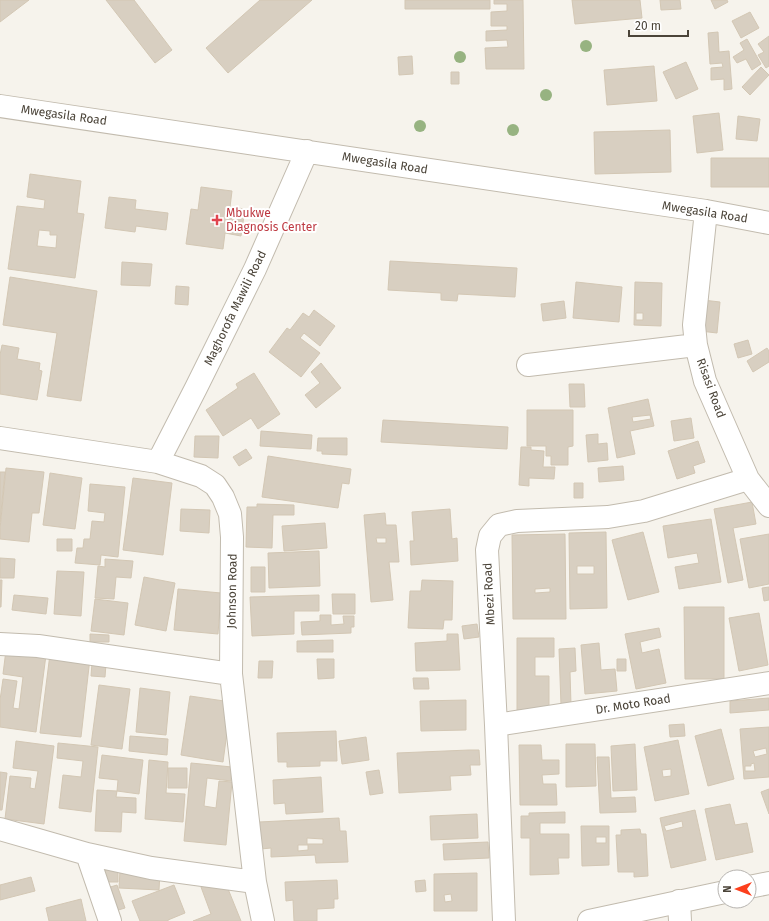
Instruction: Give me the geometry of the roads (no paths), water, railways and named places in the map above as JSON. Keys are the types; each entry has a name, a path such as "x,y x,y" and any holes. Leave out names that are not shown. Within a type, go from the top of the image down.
{"street":[{"name":"Mwegasila Road","path":"0,106 706,211 769,223"},
{"name":"Maghorofa Mawili Road","path":"158,462 255,269 306,151"},
{"name":"Risasi Road","path":"706,211 694,325 696,345 705,381 748,478 769,506"},
{"path":"528,365 696,345"},
{"name":"Johnson Road","path":"0,438 158,462 200,476 214,485 223,497 230,514 232,537 231,674 255,882 263,921"},
{"name":"Mbezi Road","path":"504,921 487,550 490,536 499,525 517,521 608,517 644,511 748,478"},
{"path":"0,644 38,646 231,674"},
{"name":"Dr. Moto Road","path":"496,725 769,683"},
{"path":"0,829 87,854 151,868 255,882"},
{"path":"87,854 110,921"},
{"path":"757,885 769,883"},
{"path":"589,921 679,911 717,895"}],"place":[{"name":"Mbukwe Diagnosis Center","path":"217,220"}]}
